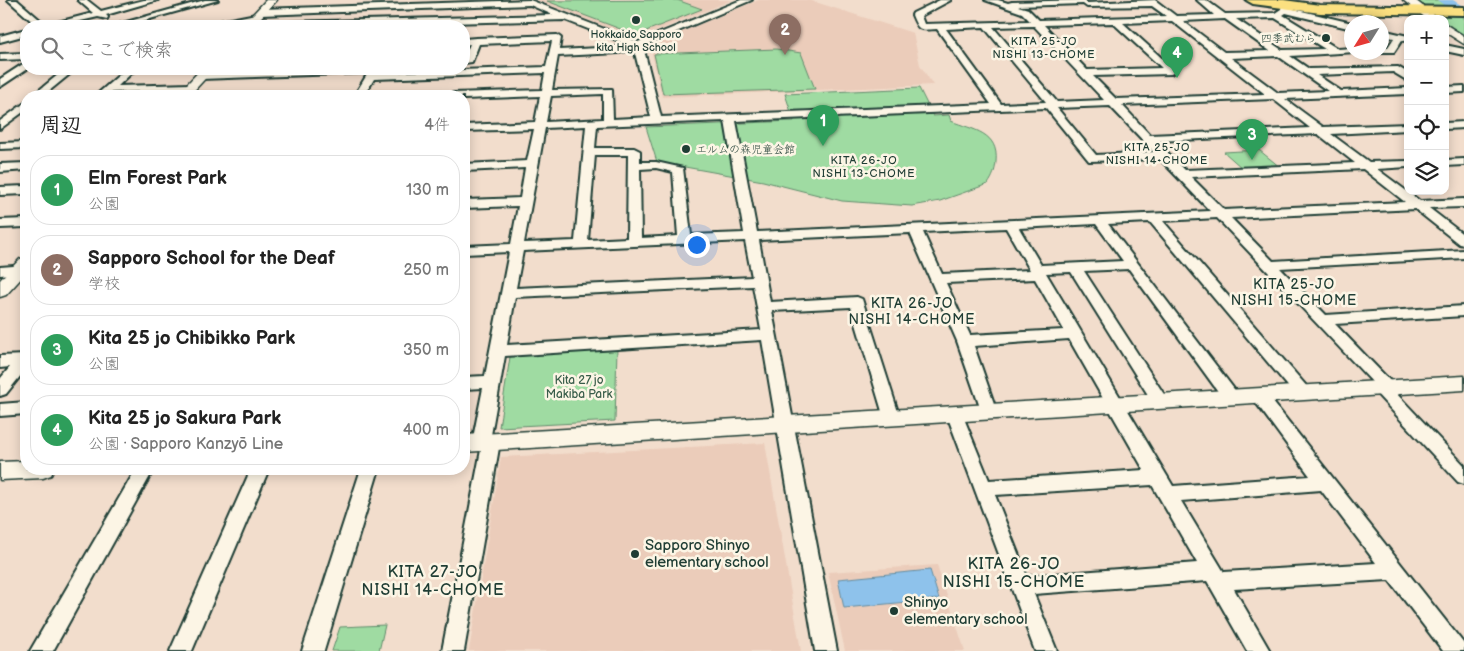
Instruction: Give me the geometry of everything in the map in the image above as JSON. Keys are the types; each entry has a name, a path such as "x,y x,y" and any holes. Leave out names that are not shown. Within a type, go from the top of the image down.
{"main road":[{"path":"1253,0 1282,10 1464,11"}],"street":[{"path":"12,0 35,20"},
{"path":"82,0 108,20"},
{"path":"75,20 154,0"},
{"path":"139,20 214,0"},
{"path":"254,20 272,0"},
{"path":"334,9 341,0"},
{"path":"554,53 618,50 638,45 748,0"},
{"path":"947,0 916,15 921,27 1225,17 1282,10 1344,24"},
{"path":"989,0 1006,2 1152,1 1464,241"},
{"path":"1201,0 1339,94"},
{"path":"1408,0 1429,15"},
{"path":"234,20 259,14 334,9 370,4 526,1 638,45"},
{"path":"1006,2 1025,10 1038,23 1321,320 1464,477"},
{"path":"1083,2 1104,21"},
{"path":"403,20 413,3"},
{"path":"1282,10 1334,51"},
{"path":"470,21 566,17"},
{"path":"1085,73 1171,71 1116,21"},
{"path":"986,25 1092,159 1164,155"},
{"path":"939,26 998,106"},
{"path":"1449,30 1464,41"},
{"path":"0,39 20,34"},
{"path":"1389,35 1403,38"},
{"path":"452,651 478,443 492,382 557,38 470,42"},
{"path":"1389,50 1403,38"},
{"path":"470,57 476,41"},
{"path":"638,45 657,121"},
{"path":"1449,49 1464,52"},
{"path":"1221,55 1344,51"},
{"path":"0,57 20,56"},
{"path":"0,84 20,69"},
{"path":"1307,72 1395,69 1404,75"},
{"path":"470,71 551,70"},
{"path":"44,90 63,75"},
{"path":"107,90 124,75"},
{"path":"187,90 201,75"},
{"path":"363,90 372,75"},
{"path":"1449,90 1464,89"},
{"path":"470,95 608,91 608,123"},
{"path":"470,128 1404,91"},
{"path":"0,126 20,110"},
{"path":"730,118 826,651"},
{"path":"581,244 592,124"},
{"path":"1449,126 1464,125"},
{"path":"1147,138 1404,127"},
{"path":"0,146 20,145"},
{"path":"589,152 634,152 634,242"},
{"path":"1449,162 1464,162"},
{"path":"470,167 532,164"},
{"path":"1182,174 1404,164"},
{"path":"633,166 656,165 679,170 684,239"},
{"path":"0,168 20,167"},
{"path":"0,191 20,190"},
{"path":"470,204 525,202"},
{"path":"470,250 1464,204"},
{"path":"1154,218 1302,393"},
{"path":"1099,220 1231,397"},
{"path":"0,224 20,223"},
{"path":"1010,224 1259,651"},
{"path":"915,229 965,341 988,412"},
{"path":"1268,265 1464,254"},
{"path":"937,279 1132,265"},
{"path":"0,271 20,268"},
{"path":"1075,268 1161,402"},
{"path":"0,291 20,271"},
{"path":"509,293 758,281"},
{"path":"763,307 857,302 892,418"},
{"path":"1321,320 1464,311"},
{"path":"965,341 1075,334"},
{"path":"497,351 768,335"},
{"path":"0,362 20,360"},
{"path":"0,390 20,367"},
{"path":"470,383 492,382"},
{"path":"478,443 1464,383"},
{"path":"1259,396 1456,651"},
{"path":"0,410 20,408"},
{"path":"955,414 1046,651"},
{"path":"0,471 20,470"},
{"path":"41,651 142,475"},
{"path":"181,651 257,475"},
{"path":"313,651 368,475"},
{"path":"983,488 1158,476"},
{"path":"1168,494 1324,482"},
{"path":"1021,586 1216,576 1393,571"}],"shaded area":[{"name":"Hokkaido Sapporo kita High School","path":"537,0 732,0 637,39"},
{"path":"759,0 809,0 913,33 920,65 933,85 662,97 650,45"},
{"name":"Sapporo Shinyo elementary school","path":"765,443 801,651 469,651 501,457"},
{"name":"Shinyo elementary school","path":"937,565 965,651 845,651 828,572"}],"green space":[{"name":"Hokkaido Sapporo kita High School","path":"677,0 702,9 636,35 547,1"},
{"path":"1414,0 1438,0 1464,18 1464,36 1449,25 1449,15 1435,15"},
{"path":"776,49 801,53 815,89 663,94 654,54"},
{"path":"919,88 933,116 949,115 951,121 976,130 989,138 996,152 996,165 988,184 940,201 912,206 842,201 763,181 657,162 646,127 794,121 785,94"},
{"path":"1259,150 1280,167 1242,168 1224,152"},
{"name":"Kita 27 jo Makiba Park","path":"617,348 615,421 499,427 510,357"},
{"path":"385,625 379,651 332,651 340,627"}],"water":[{"path":"930,570 939,599 844,608 838,579"}],"waterway":[{"path":"1444,0 1464,13"}],"place":[{"name":"Hokkaido Sapporo kita High School","path":"636,20"},
{"name":"四季武むら","path":"1326,38"},
{"name":"Sapporo School for the Deaf","path":"785,55"},
{"name":"Kita 25 jo Sakura Park","path":"1177,78"},
{"name":"Elm Forest Park","path":"823,146"},
{"name":"エルムの森児童会館","path":"686,149"},
{"name":"Kita 25 jo Chibikko Park","path":"1252,160"},
{"name":"Sapporo Shinyo elementary school","path":"635,554"},
{"name":"Shinyo elementary school","path":"894,611"}],"district":[{"name":"KITA 25-JO NISHI 13-CHOME","path":"1044,47"},
{"name":"KITA 25-JO NISHI 14-CHOME","path":"1157,153"},
{"name":"KITA 26-JO NISHI 13-CHOME","path":"864,166"},
{"name":"KITA 25-JO NISHI 15-CHOME","path":"1294,292"},
{"name":"KITA 26-JO NISHI 14-CHOME","path":"912,312"},
{"name":"KITA 26-JO NISHI 15-CHOME","path":"1014,572"},
{"name":"KITA 27-JO NISHI 14-CHOME","path":"433,580"}]}
